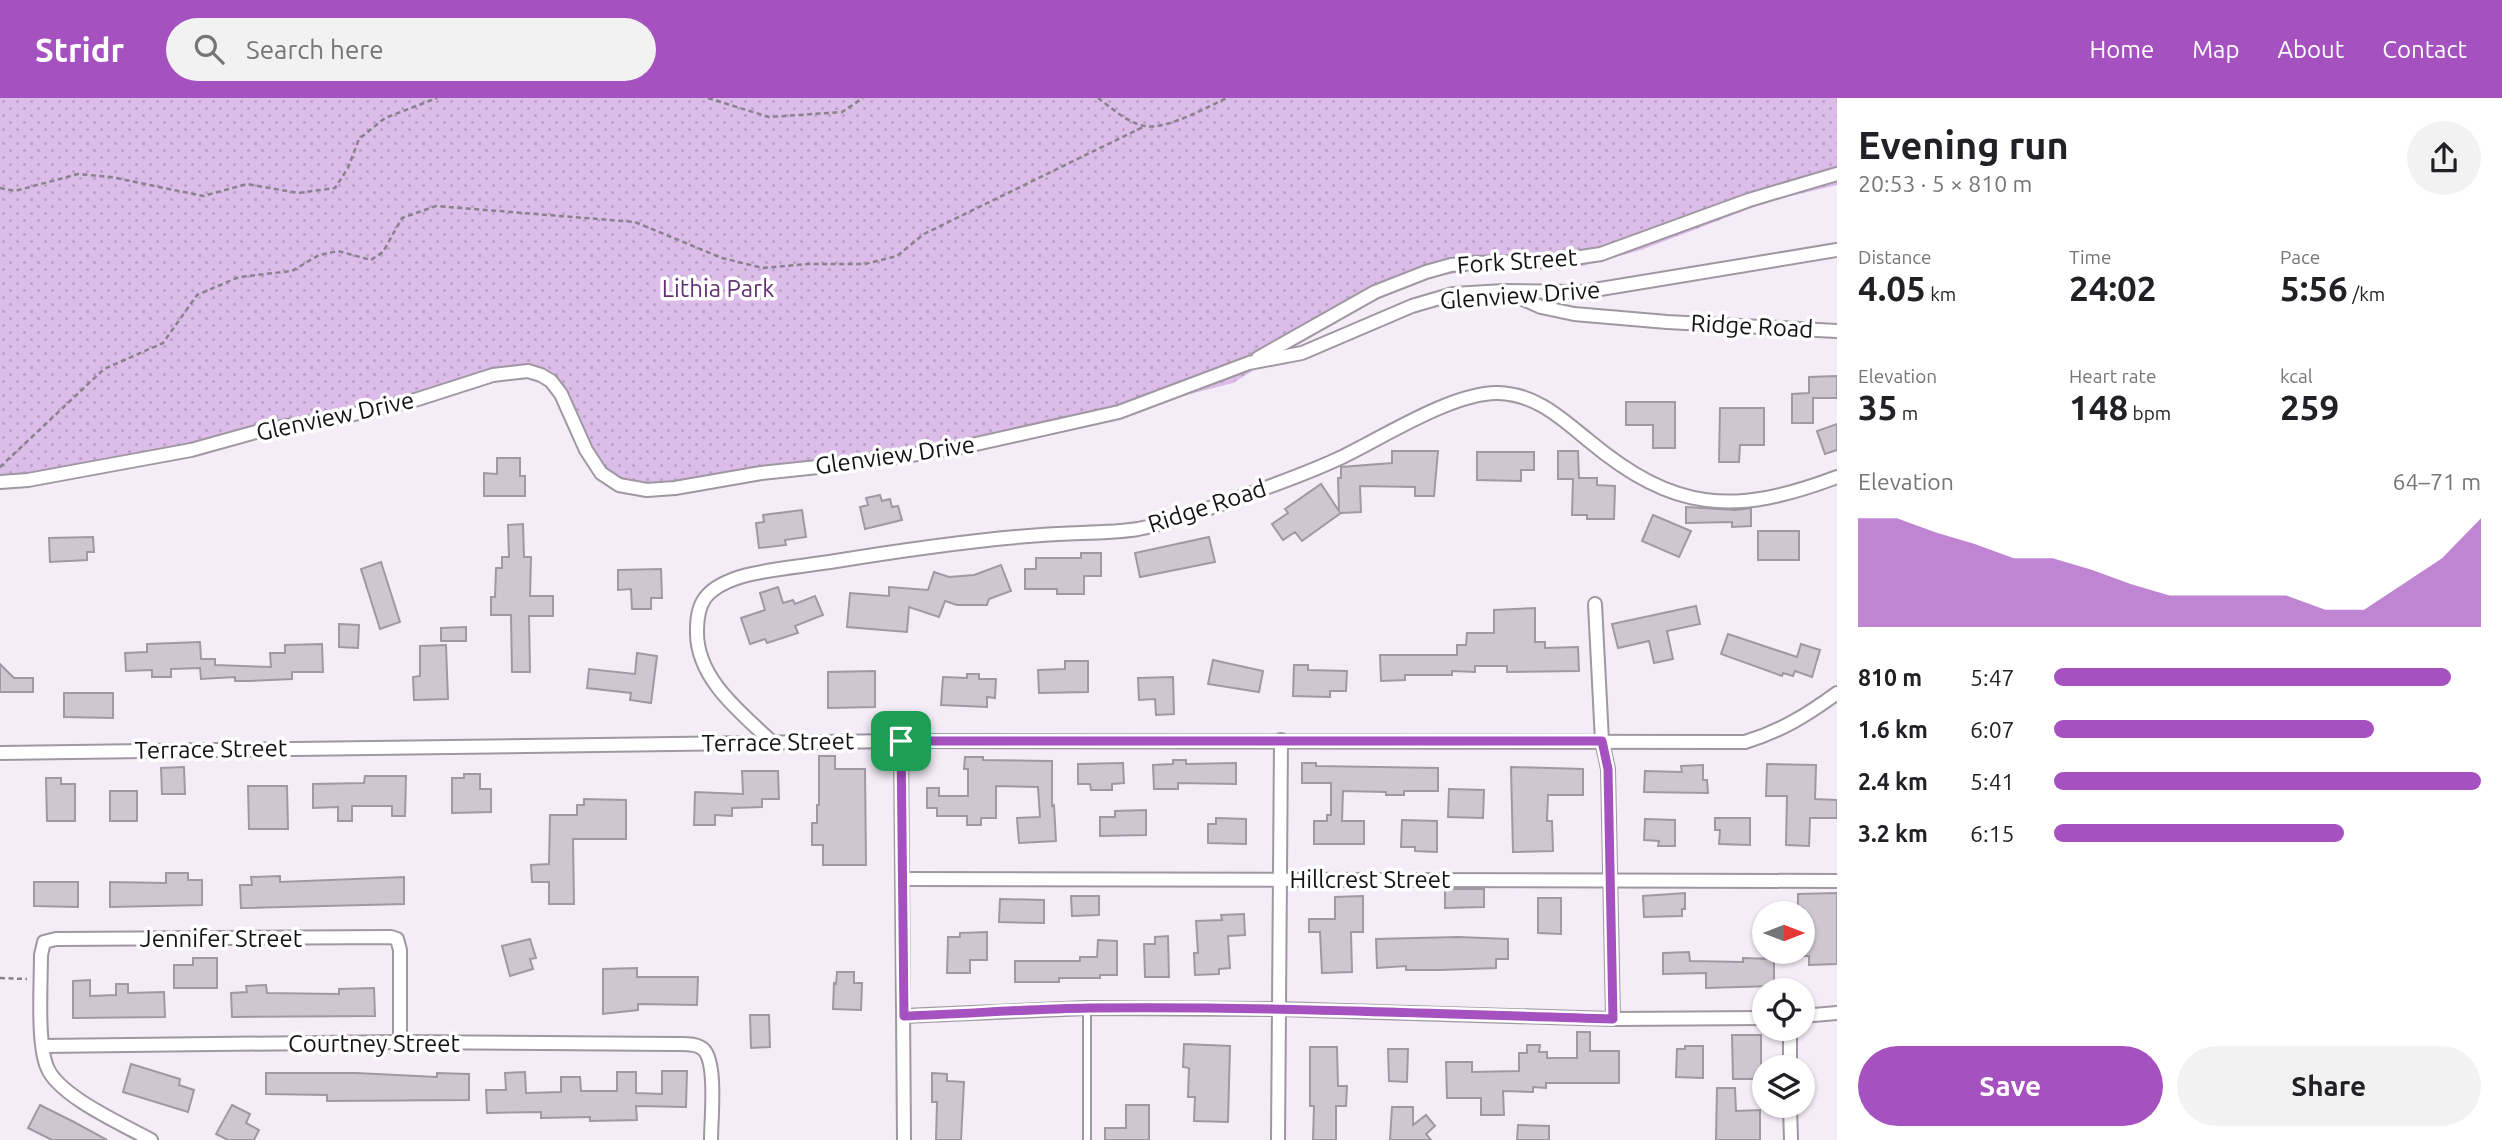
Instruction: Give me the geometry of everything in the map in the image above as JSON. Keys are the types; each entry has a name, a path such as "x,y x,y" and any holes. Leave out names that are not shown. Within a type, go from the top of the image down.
{"street":[{"name":"Fork Street","path":"1249,363 1375,292 1426,272 1451,265 1554,261 1601,254 1749,200 1837,174"},
{"name":"Glenview Drive","path":"0,482 28,480 191,450 263,430 337,418 415,400 493,375 528,371 551,381 561,394 586,450 601,473 619,485 647,490 675,488 761,473 856,463 958,447 1076,423 1119,412 1249,363 1301,354 1434,299 1453,294 1594,291 1837,250"},
{"name":"Ridge Road","path":"1504,291 1541,307 1574,314 1837,331"},
{"name":"Ridge Road","path":"772,742 730,702 709,674 696,640 700,605 709,593 744,576 955,543 1137,529 1172,521 1289,480 1449,404 1483,394 1498,393 1523,397 1548,407 1625,467 1679,496 1709,501 1748,502 1797,492 1837,477"},
{"path":"1595,604 1602,741 1608,769 1613,1019"},
{"name":"Terrace Street","path":"0,753 901,741 1745,742 1794,724 1837,693"},
{"path":"1278,1140 1281,740"},
{"path":"901,741 904,1140"},
{"name":"Hillcrest Street","path":"904,879 1837,881"},
{"name":"Jennifer Street","path":"41,979 44,942 55,939 391,937 397,939 400,950 400,1042"},
{"path":"41,979 43,1046 46,1066 53,1079 62,1088 151,1140"},
{"path":"904,1016 1087,1008 1279,1009 1613,1019 1752,1018"},
{"path":"1815,1015 1837,1013"},
{"name":"Courtney Street","path":"43,1046 400,1042 698,1046 704,1050 711,1072 712,1140"},
{"path":"1790,1118 1791,1140"}],"lane":[{"path":"1087,1008 1087,1140"}],"path":[{"path":"0,188 15,191 78,174 111,177 203,196 247,184 298,193 335,188 348,168 359,139 384,118 437,98"},
{"path":"708,98 769,117 842,112 863,98"},
{"path":"1098,98 1126,119 1145,126"},
{"path":"0,467 104,369 163,343 197,295 239,277 292,271 319,255 338,251 371,260 383,253 402,218 436,206 635,222 722,258 764,268 807,264 864,264 897,256 925,234 1145,126 1163,125 1227,98"},
{"path":"0,978 41,979"}],"green space":[{"name":"Lithia Park","path":"0,98 1837,98 1837,185 1770,201 1641,250 1575,268 1478,270 1437,276 1401,287 1298,343 1233,383 1076,423 1034,430 647,490 601,473 561,394 528,371 415,400 0,482"}],"building":[{"path":"1837,376 1837,398 1813,398 1813,423 1792,423 1792,394 1809,393 1809,377"},
{"path":"1626,402 1675,402 1675,448 1653,448 1653,425 1626,425"},
{"path":"1720,408 1764,408 1764,445 1740,445 1739,462 1719,462"},
{"path":"1837,424 1837,450 1825,454 1817,431"},
{"path":"1392,451 1438,451 1434,496 1415,496 1415,487 1360,486 1361,512 1341,513 1302,541 1295,532 1283,540 1272,524 1288,513 1285,509 1321,484 1339,511 1338,478 1341,478 1341,467 1392,463"},
{"path":"1558,451 1578,451 1579,478 1597,478 1597,485 1615,486 1614,519 1587,519 1587,515 1572,515 1573,479 1558,479"},
{"path":"1477,452 1534,452 1534,470 1521,470 1521,481 1477,480"},
{"path":"497,458 520,458 520,476 525,476 525,496 484,496 484,473 497,474"},
{"path":"880,495 882,501 890,499 892,507 898,506 902,520 865,529 860,507 868,505 866,498"},
{"path":"1686,507 1735,510 1751,508 1751,526 1732,527 1732,522 1686,523"},
{"path":"802,510 806,537 785,540 786,545 759,548 756,523 764,522 763,515"},
{"path":"1653,515 1691,531 1679,557 1642,541"},
{"path":"523,524 524,557 531,557 530,596 553,596 553,616 529,616 530,672 512,672 511,615 491,615 491,597 495,597 496,568 502,568 502,557 509,557 508,525"},
{"path":"1758,531 1799,531 1799,560 1758,560"},
{"path":"93,537 94,552 87,552 87,560 50,562 49,538"},
{"path":"1209,537 1215,562 1140,577 1135,553"},
{"path":"1081,553 1101,553 1101,576 1084,576 1084,594 1057,594 1057,589 1025,589 1025,569 1036,569 1036,558 1081,558"},
{"path":"381,562 400,622 380,629 361,569"},
{"path":"1001,565 1011,591 989,599 987,605 957,605 945,601 939,617 909,607 907,632 847,627 850,593 889,596 889,587 928,590 934,572 949,577 974,575"},
{"path":"661,569 662,598 651,598 651,609 632,609 631,589 618,590 618,570"},
{"path":"778,587 783,603 793,600 795,604 815,596 823,615 795,626 798,633 767,643 765,639 750,644 741,618 765,610 760,593"},
{"path":"1696,606 1700,624 1667,631 1673,659 1654,663 1649,641 1618,648 1612,624"},
{"path":"1535,608 1535,642 1545,642 1545,648 1578,647 1579,671 1507,672 1507,666 1475,666 1475,672 1405,675 1405,680 1381,681 1380,655 1457,655 1457,645 1466,645 1467,633 1494,633 1494,610"},
{"path":"339,624 359,625 358,648 339,647"},
{"path":"466,627 466,641 441,641 441,628"},
{"path":"1728,634 1797,657 1801,644 1820,650 1812,677 1795,671 1793,676 1783,673 1782,676 1721,654"},
{"path":"200,642 201,659 215,659 215,665 271,667 270,653 285,653 285,645 322,644 323,672 292,672 292,679 235,681 235,677 201,679 200,668 171,669 171,677 152,677 152,670 126,671 125,653 147,652 147,644"},
{"path":"446,645 448,699 414,700 413,677 420,676 420,646"},
{"path":"637,653 657,656 651,703 630,700 631,693 587,688 589,669 635,674"},
{"path":"1213,660 1263,671 1259,692 1208,684"},
{"path":"1065,661 1088,661 1088,692 1039,693 1038,670 1065,669"},
{"path":"0,664 14,678 33,678 33,692 0,692"},
{"path":"1294,665 1308,665 1308,670 1347,671 1346,691 1330,691 1330,697 1293,696"},
{"path":"875,671 875,707 828,708 828,672"},
{"path":"967,674 979,674 979,679 996,679 995,698 987,697 987,707 941,705 943,677 967,678"},
{"path":"1173,677 1174,714 1156,715 1155,699 1139,700 1138,678"},
{"path":"64,693 113,693 113,718 64,717"},
{"path":"819,756 835,756 835,769 865,769 866,865 823,865 823,845 812,845 812,823 817,823 819,805"},
{"path":"965,757 983,757 983,760 1052,761 1052,806 1054,805 1056,841 1019,843 1017,818 1040,817 1038,787 996,786 996,818 981,818 981,825 967,825 967,816 937,816 937,808 927,808 927,788 939,788 939,796 968,796"},
{"path":"1173,760 1186,760 1186,764 1236,763 1236,784 1178,783 1178,789 1154,789 1153,765 1173,764"},
{"path":"1123,763 1124,783 1112,784 1112,790 1091,790 1090,784 1078,784 1078,764"},
{"path":"1302,763 1316,763 1316,766 1438,768 1438,791 1404,791 1404,795 1386,795 1386,792 1343,791 1342,821 1364,821 1364,844 1314,844 1314,821 1327,821 1327,815 1331,815 1331,783 1302,783"},
{"path":"1767,764 1816,765 1815,799 1837,800 1837,818 1810,818 1809,846 1786,845 1787,796 1766,796"},
{"path":"1703,765 1703,780 1707,780 1708,793 1644,792 1645,771 1682,772 1681,766"},
{"path":"184,767 185,794 162,794 161,768"},
{"path":"1511,767 1583,769 1583,795 1548,795 1547,821 1552,821 1553,851 1513,852"},
{"path":"742,771 778,771 779,799 762,799 762,807 732,808 732,816 715,815 715,825 694,825 695,792 743,794"},
{"path":"464,774 480,774 480,789 491,789 491,812 452,813 452,778 464,778"},
{"path":"365,776 406,776 405,816 392,816 392,806 352,806 352,821 338,821 338,807 313,808 313,784 364,783"},
{"path":"46,778 61,778 61,784 75,784 75,821 47,821"},
{"path":"248,786 287,786 288,829 249,829"},
{"path":"1449,789 1484,790 1483,818 1448,817"},
{"path":"110,791 137,791 137,821 110,821"},
{"path":"584,799 626,800 626,839 573,839 574,904 549,904 549,882 532,882 531,865 549,864 550,815 577,815 577,805 584,805"},
{"path":"1146,810 1146,835 1100,836 1100,817 1115,817 1115,811"},
{"path":"1216,818 1246,819 1246,844 1208,843 1208,824 1216,824"},
{"path":"1715,818 1750,818 1750,845 1719,844 1720,830 1715,830"},
{"path":"1645,819 1675,820 1675,846 1658,846 1659,841 1644,840"},
{"path":"1402,820 1437,821 1437,852 1401,847"},
{"path":"166,873 188,873 188,880 202,880 202,905 110,907 110,882 166,883"},
{"path":"280,876 280,882 404,877 404,904 241,908 240,885 252,885 251,877"},
{"path":"34,882 78,882 78,907 34,906"},
{"path":"1445,889 1484,889 1484,907 1445,908"},
{"path":"1685,893 1682,916 1644,917 1643,896"},
{"path":"1837,893 1837,964 1809,965 1815,964 1815,901 1798,901 1798,894"},
{"path":"1071,896 1099,896 1099,915 1072,916"},
{"path":"1363,896 1363,932 1351,932 1352,972 1322,973 1320,932 1309,932 1309,919 1335,919 1335,897"},
{"path":"1538,898 1561,898 1561,934 1538,933"},
{"path":"1000,899 1044,900 1044,923 999,922"},
{"path":"1244,914 1245,935 1228,936 1230,968 1219,969 1219,974 1195,975 1194,953 1198,953 1196,921 1222,920 1221,915"},
{"path":"987,932 987,960 970,960 970,973 947,973 948,937 960,937 960,933"},
{"path":"1168,936 1169,977 1145,977 1144,944 1155,944 1155,937"},
{"path":"530,939 536,958 530,959 533,969 510,976 502,946"},
{"path":"1376,939 1508,939 1508,959 1496,959 1496,968 1377,968"},
{"path":"1098,940 1117,941 1117,975 1100,975 1100,978 1059,978 1059,982 1015,982 1015,961 1080,961 1080,957 1097,957"},
{"path":"1689,952 1690,961 1743,962 1743,958 1752,958 1752,964 1774,964 1774,978 1752,978 1752,987 1706,988 1706,973 1663,974 1663,953"},
{"path":"193,958 217,958 217,988 174,988 174,965 193,965"},
{"path":"637,968 637,977 698,977 697,1005 638,1004 638,1010 603,1014 603,969"},
{"path":"837,972 854,972 854,983 862,983 861,1010 833,1009"},
{"path":"90,980 90,996 116,995 116,984 128,984 128,993 164,992 165,1017 73,1018 73,981"},
{"path":"266,985 267,993 339,994 339,989 374,988 375,1016 232,1017 231,993 247,992 246,986"},
{"path":"750,1015 769,1015 770,1047 751,1048"},
{"path":"1577,1032 1590,1032 1590,1051 1619,1051 1619,1083 1546,1083 1546,1088 1533,1087 1533,1092 1503,1091 1504,1115 1481,1115 1481,1098 1447,1098 1446,1062 1472,1062 1472,1072 1519,1071 1519,1053 1527,1053 1527,1045 1540,1045 1539,1052 1547,1052 1547,1058 1577,1058"},
{"path":"1732,1035 1752,1035 1752,1041 1761,1041 1761,1055 1752,1055 1752,1079 1733,1079"},
{"path":"1184,1044 1230,1046 1228,1122 1194,1121 1195,1097 1188,1097 1189,1068 1183,1067"},
{"path":"1685,1046 1703,1046 1703,1078 1676,1077 1677,1049 1685,1049"},
{"path":"1310,1047 1337,1047 1338,1086 1347,1086 1346,1106 1336,1106 1336,1140 1313,1140"},
{"path":"1388,1049 1408,1049 1407,1082 1389,1081"},
{"path":"131,1064 180,1079 179,1085 194,1090 188,1112 123,1092"},
{"path":"662,1071 687,1071 686,1107 636,1106 637,1120 541,1118 541,1112 487,1113 486,1090 506,1090 505,1073 525,1072 526,1093 561,1092 561,1077 580,1077 581,1091 617,1091 617,1072 636,1072 636,1093 662,1094"},
{"path":"266,1073 356,1073 437,1077 437,1073 469,1074 469,1100 327,1101 327,1095 266,1094"},
{"path":"932,1073 947,1074 947,1081 964,1082 961,1140 936,1140 937,1102 932,1102"},
{"path":"1717,1088 1735,1088 1736,1111 1752,1110 1752,1118 1760,1118 1760,1140 1716,1140"},
{"path":"40,1105 107,1140 52,1140 28,1128"},
{"path":"232,1105 250,1114 246,1123 259,1130 254,1140 228,1140 216,1134"},
{"path":"1126,1105 1149,1105 1149,1140 1105,1140 1105,1128 1126,1128"},
{"path":"1392,1107 1413,1107 1413,1125 1426,1115 1435,1126 1426,1134 1431,1140 1390,1140"},
{"path":"1518,1125 1549,1126 1549,1140 1517,1140"}],"route":[{"path":"901,741 1602,741 1608,769 1613,1019 1279,1009 1087,1008 904,1016 901,741"}]}
